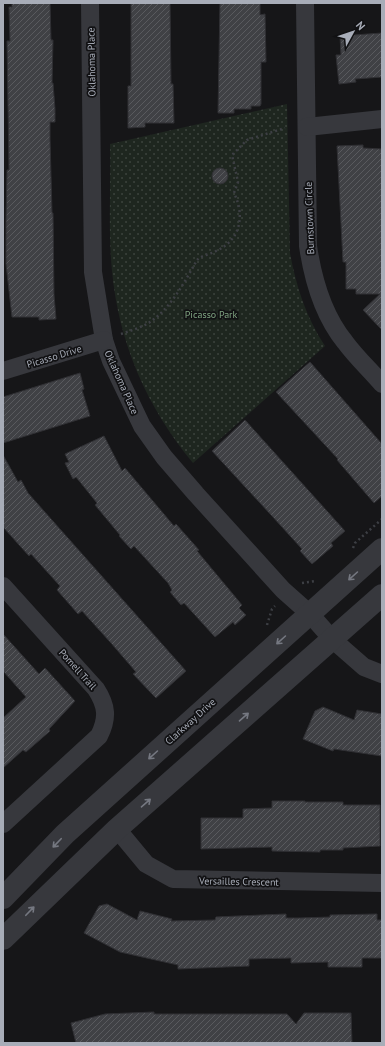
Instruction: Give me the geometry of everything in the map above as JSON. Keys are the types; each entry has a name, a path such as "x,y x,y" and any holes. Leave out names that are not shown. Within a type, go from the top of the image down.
{"street":[{"name":"Oklahoma Place","path":"90,3 93,272 104,340 126,396 142,426 164,457 283,590 310,614 332,639 364,667 382,674"},
{"name":"Burnstown Circle","path":"305,3 308,246 311,268 318,293 344,342 382,384"},
{"path":"307,127 382,119"},
{"name":"Picasso Drive","path":"3,371 104,340"},
{"name":"Clarkway Drive","path":"3,898 65,834 382,549"},
{"name":"Pomell Trail","path":"3,586 96,689 103,700 105,713 104,725 99,736 3,824"},
{"path":"3,939 117,829 382,595"},
{"name":"Versailles Crescent","path":"117,829 146,864 173,879 382,883"}],"path":[{"path":"121,334 153,320 170,302 197,260 201,256 217,251 227,245 239,226 241,216 240,205 234,193 238,182 232,155 247,140 285,128"}],"green space":[{"name":"Picasso Park","path":"287,104 290,253 295,277 307,313 325,346 193,463 162,420 149,397 138,373 121,324 112,271 111,255 110,144"}],"building":[{"path":"12,3 50,3 51,40 53,40 52,83 55,109 55,122 50,122 50,139 56,319 39,320 39,317 12,317 6,264 6,222 7,170 9,170 7,41 10,41 9,7 12,7"},
{"path":"131,3 170,3 171,84 173,84 174,123 145,123 145,127 128,128 128,86 131,86"},
{"path":"220,3 260,3 260,15 265,14 266,62 261,62 261,104 260,106 251,106 251,109 234,109 234,113 218,113"},
{"path":"382,33 382,77 355,79 356,82 339,84 336,55 341,55 340,36"},
{"path":"363,145 363,148 382,149 382,330 363,310 380,294 356,294 356,289 346,289 346,262 343,262 337,146"},
{"path":"217,168 223,168 228,173 226,182 223,184 217,184 212,179 212,173"},
{"path":"310,362 382,444 382,496 374,503 337,460 338,459 276,392"},
{"path":"80,373 84,389 82,390 90,416 3,443 3,397"},
{"path":"245,420 345,531 331,543 333,546 312,564 300,551 302,549 212,451"},
{"path":"104,436 122,471 125,468 174,526 176,524 199,550 197,551 242,605 239,608 246,615 235,625 233,622 215,637 184,603 181,605 170,592 172,590 168,583 134,546 131,549 119,536 120,535 95,505 97,503 76,477 73,479 65,463 69,462 65,454"},
{"path":"3,455 18,482 21,480 28,493 186,671 156,698 133,674 136,672 82,611 78,614 57,590 60,586 31,554 29,556 3,527"},
{"path":"3,634 39,674 45,668 75,701 49,729 50,731 26,752 23,750 3,768 3,718 26,697 3,671"},
{"path":"323,707 354,720 357,710 382,714 382,756 334,749 333,751 303,739 315,711"},
{"path":"272,801 343,802 343,805 380,805 380,846 343,848 343,850 320,850 320,852 272,851 272,847 201,849 201,818 243,818 243,809 272,808"},
{"path":"107,904 137,920 140,911 172,919 171,921 215,920 216,917 286,914 286,918 300,918 330,917 330,915 377,914 377,920 382,920 382,958 362,958 362,967 328,967 328,962 291,963 291,958 249,959 249,966 178,969 178,965 120,952 84,933 99,906"},
{"path":"154,1012 154,1014 287,1014 296,1024 304,1013 351,1013 352,1043 76,1043 71,1023 105,1014"}]}
